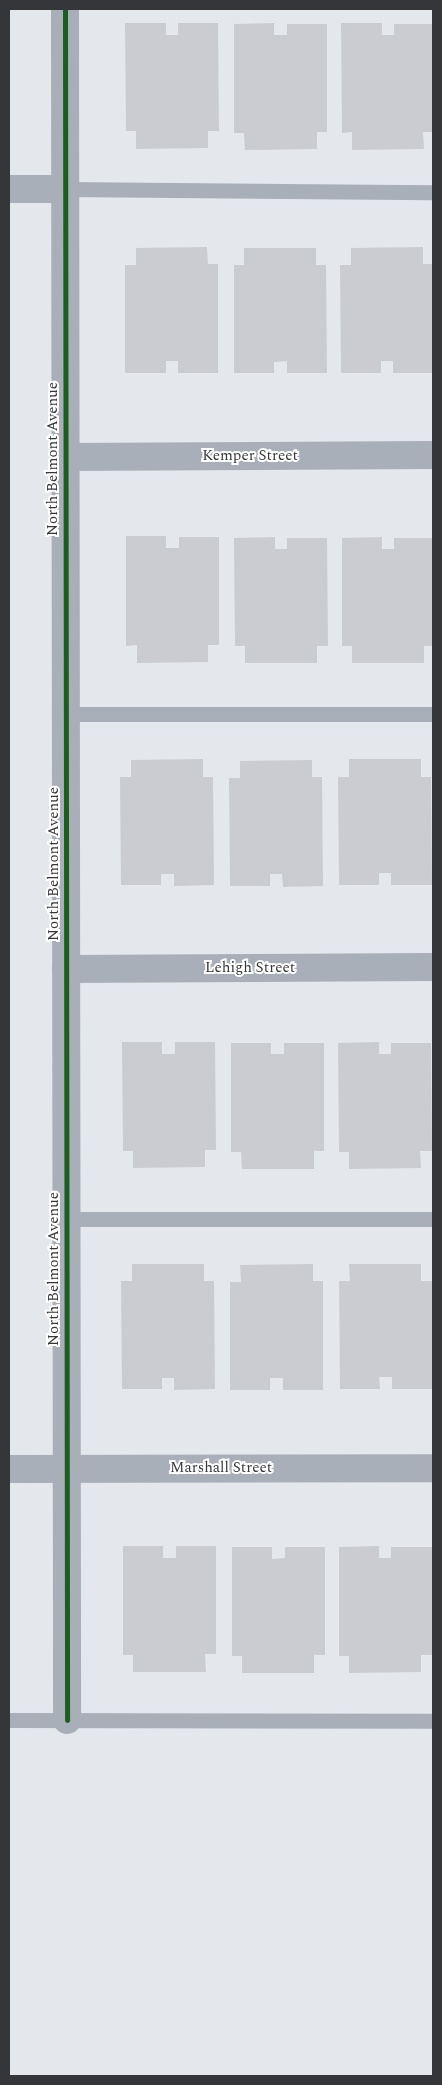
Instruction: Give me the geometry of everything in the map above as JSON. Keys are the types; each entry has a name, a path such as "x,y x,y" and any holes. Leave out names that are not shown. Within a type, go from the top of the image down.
{"street":[{"name":"North Belmont Avenue","path":"65,9 67,1720"},
{"path":"9,189 65,188"},
{"name":"Kemper Street","path":"66,457 433,455"},
{"name":"Lehigh Street","path":"66,969 433,967"},
{"name":"Marshall Street","path":"9,1469 433,1468"}],"lane":[{"path":"65,188 433,192"},
{"path":"66,714 433,714"},
{"path":"67,1218 433,1218"},
{"path":"9,1720 433,1721"}],"building":[{"path":"125,23 166,23 166,35 178,35 178,23 218,23 219,131 208,131 208,148 136,149 136,131 126,131"},
{"path":"274,23 274,35 287,35 287,24 327,24 327,132 317,132 317,149 245,150 244,133 234,133 234,24"},
{"path":"341,23 382,23 382,35 394,35 394,24 433,24 433,132 423,132 424,149 352,150 352,132 342,133"},
{"path":"207,247 208,264 218,264 218,373 178,373 178,361 166,361 166,373 125,373 125,265 136,265 136,248"},
{"path":"423,247 423,264 433,264 433,373 393,373 393,361 381,361 381,373 341,373 340,265 351,265 351,248"},
{"path":"244,248 316,248 316,265 326,265 327,373 287,373 287,361 274,362 274,373 234,373 234,265 244,265"},
{"path":"126,536 166,536 166,548 179,548 179,537 219,537 219,645 208,645 208,662 137,663 137,645 126,646"},
{"path":"275,537 275,549 287,549 287,538 327,538 328,646 317,646 317,663 245,663 245,646 235,646 234,538"},
{"path":"382,537 382,549 394,549 394,538 433,538 433,646 424,646 424,663 352,663 352,646 342,646 342,538"},
{"path":"203,759 203,777 213,777 214,885 174,886 174,874 161,874 161,885 121,885 120,777 131,777 131,760"},
{"path":"349,759 421,759 421,777 431,777 432,885 391,885 391,873 379,873 379,885 339,885 338,777 349,777"},
{"path":"312,760 312,777 322,777 323,886 283,887 282,874 270,874 270,886 230,886 229,778 240,778 240,761"},
{"path":"122,1042 162,1042 162,1054 175,1054 175,1042 215,1042 216,1150 205,1150 205,1167 133,1168 133,1151 123,1151"},
{"path":"379,1042 379,1054 391,1054 391,1043 431,1043 432,1151 420,1151 421,1168 349,1169 349,1152 339,1152 338,1043"},
{"path":"231,1043 271,1043 271,1054 284,1054 284,1043 324,1043 324,1151 314,1151 314,1169 242,1169 241,1152 231,1152"},
{"path":"132,1264 204,1264 204,1281 214,1281 215,1389 174,1390 174,1378 162,1378 162,1389 122,1389 121,1281 132,1281"},
{"path":"313,1264 313,1281 323,1281 323,1390 283,1390 283,1378 270,1378 270,1390 230,1390 230,1282 241,1282 240,1265"},
{"path":"349,1264 421,1264 421,1281 432,1281 432,1389 392,1389 392,1377 379,1377 380,1389 340,1389 339,1281 350,1281"},
{"path":"123,1546 163,1546 163,1558 176,1558 176,1546 216,1546 216,1654 205,1654 206,1672 133,1672 133,1655 123,1655"},
{"path":"379,1546 379,1558 391,1558 391,1547 432,1547 432,1655 421,1655 421,1672 349,1673 349,1656 339,1656 339,1547"},
{"path":"232,1547 272,1547 272,1559 285,1558 285,1547 325,1547 325,1655 314,1655 314,1673 242,1673 242,1656 232,1656"}],"cycle path":[{"path":"65,9 67,1720"}]}
